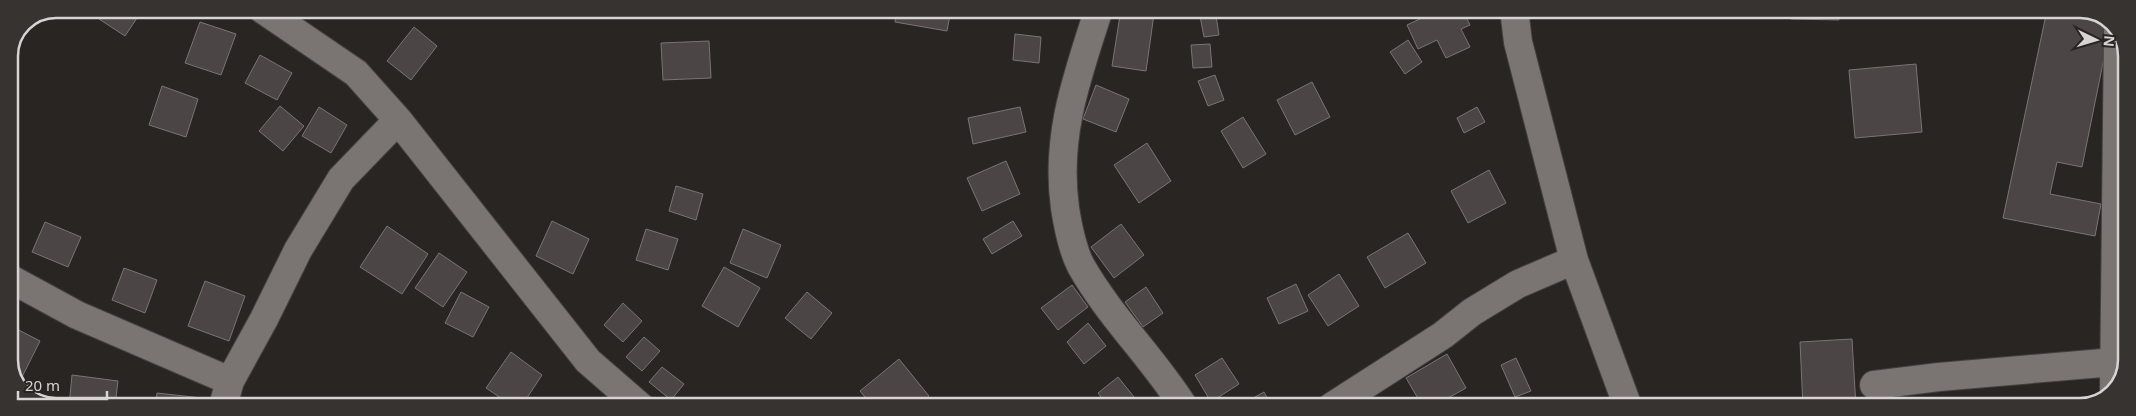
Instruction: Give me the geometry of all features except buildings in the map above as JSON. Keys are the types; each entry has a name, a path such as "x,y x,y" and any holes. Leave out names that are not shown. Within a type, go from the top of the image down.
{"street":[{"path":"275,18 356,73 398,120 588,361 631,398"},
{"path":"1096,18 1066,118 1062,155 1062,181 1068,228 1081,265 1116,317 1150,359 1178,398"},
{"path":"1515,18 1518,42 1574,260 1625,398"},
{"path":"18,283 226,394 298,250 341,179 398,120"},
{"path":"1345,398 1443,335 1472,312 1510,288 1574,260"},
{"path":"1874,385 1939,377 2118,362"}]}
